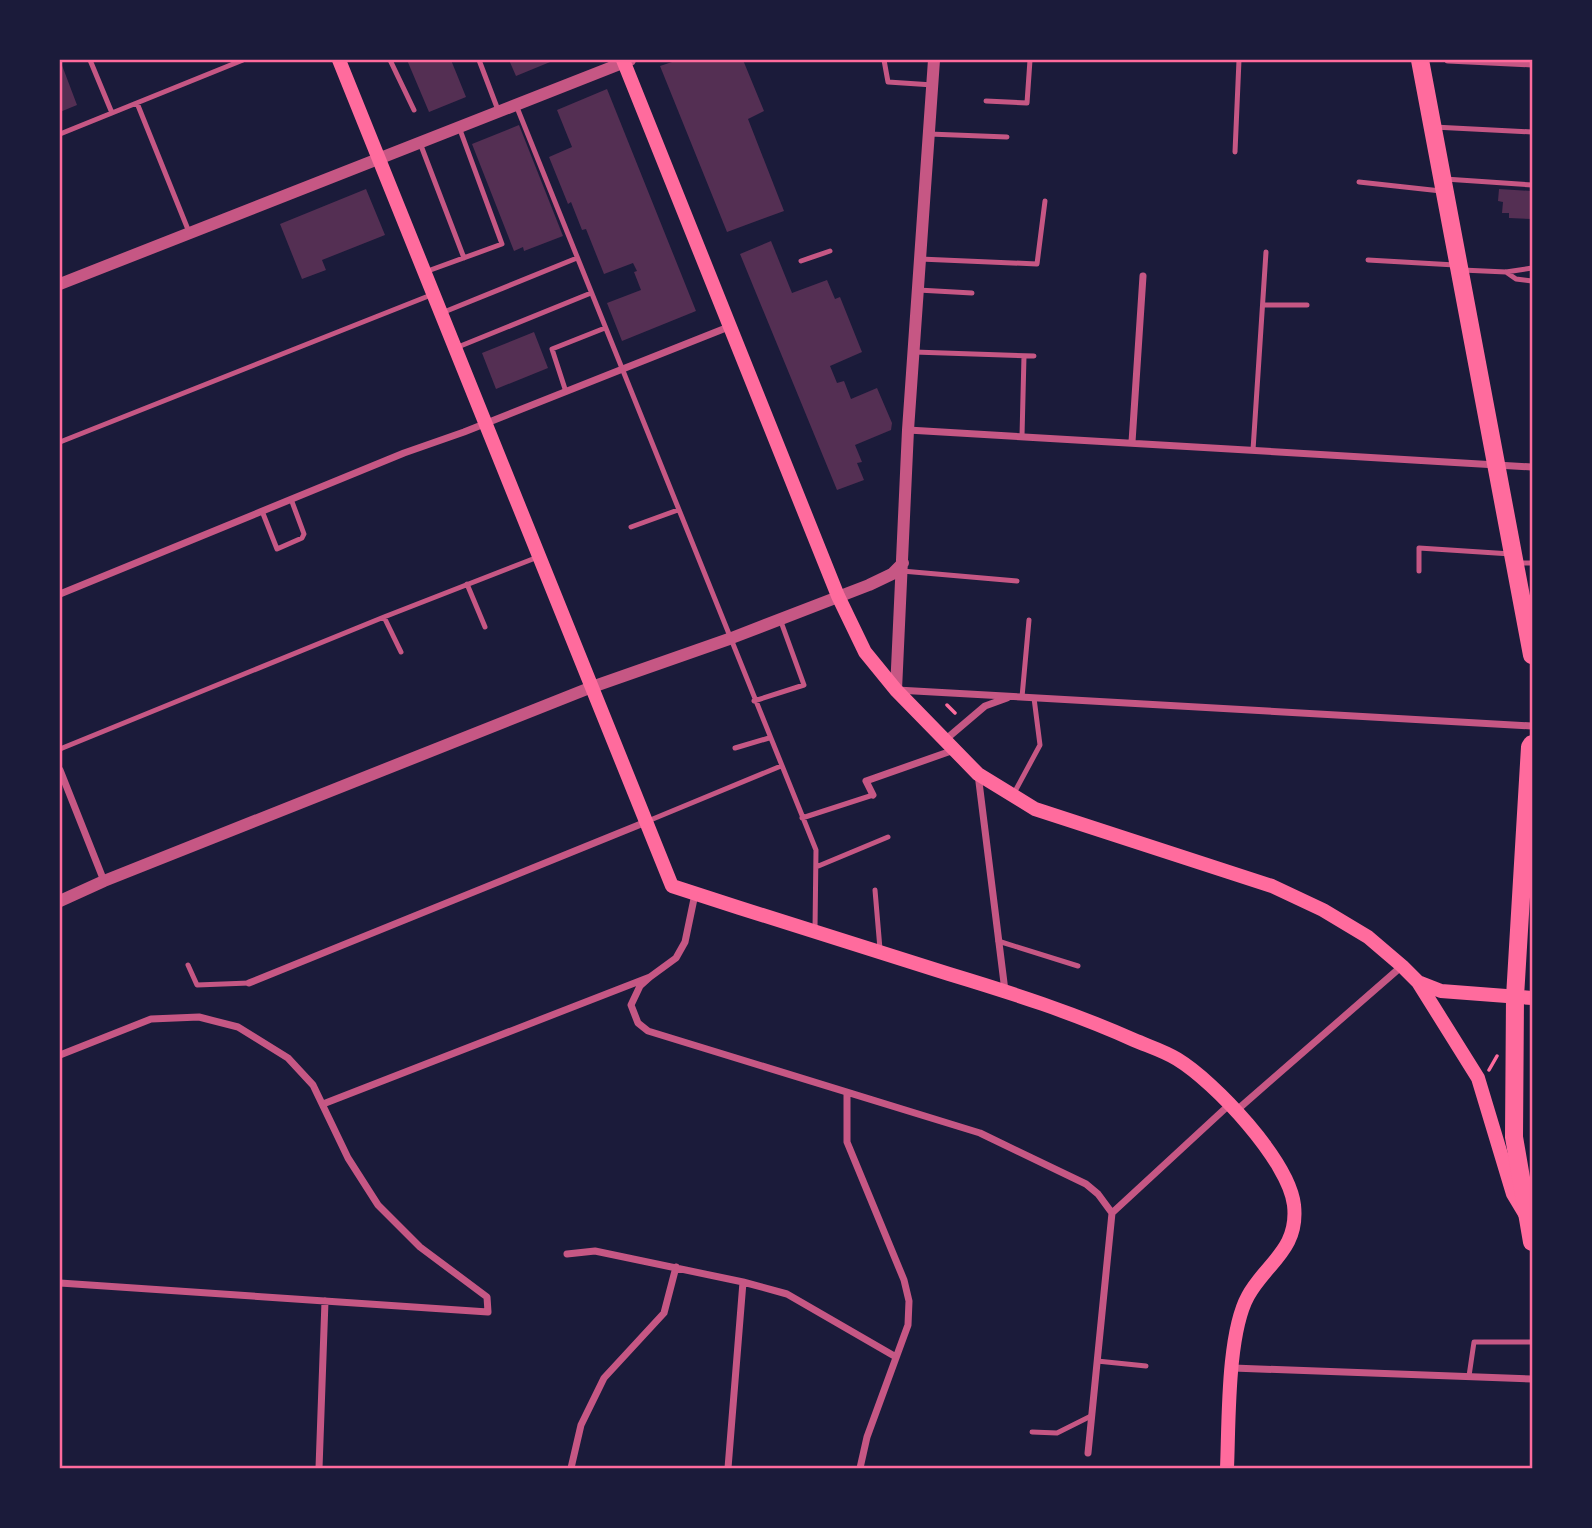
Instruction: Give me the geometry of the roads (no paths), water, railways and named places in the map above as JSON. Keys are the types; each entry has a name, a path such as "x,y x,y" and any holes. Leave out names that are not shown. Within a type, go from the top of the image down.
{"main road":[{"path":"339,60 672,886 1004,991 1099,1024 1177,1059 1234,1107 1284,1175 1294,1207 1289,1241 1276,1262 1253,1287 1240,1313 1233,1368 1227,1468"},
{"path":"626,60 838,596 865,652 896,690 978,774 1035,809 1272,886 1323,910 1368,937 1418,982 1478,1078 1513,1194 1530,1218"},
{"path":"1420,60 1497,466 1521,560 1532,651"},
{"path":"1532,744 1524,998 1514,1137 1532,1242"},
{"path":"1418,982 1441,991 1524,998"}],"street":[{"path":"60,284 626,60"},
{"path":"934,60 908,430 896,690 1532,726"},
{"path":"1448,60 1532,64"},
{"path":"1132,442 1143,276"},
{"path":"60,594 404,453 486,424 732,326"},
{"path":"908,430 1532,467"},
{"path":"60,901 104,881 592,687 729,639 869,585 902,567"},
{"path":"873,795 866,781 950,745 985,706 1011,697"},
{"path":"60,770 104,881"},
{"path":"978,774 1004,991"},
{"path":"248,983 646,822"},
{"path":"695,893 685,942 677,958 640,986 631,1005 634,1018 648,1031 980,1133 1086,1184 1098,1194 1112,1213 1087,1453"},
{"path":"1112,1213 1402,966"},
{"path":"323,1104 650,976"},
{"path":"60,1055 151,1019 199,1017 238,1027 288,1058 313,1085 348,1158 378,1205 420,1247 487,1297 488,1312 60,1283"},
{"path":"847,1093 846,1142 908,1290 909,1312 908,1325 867,1437 860,1468"},
{"path":"567,1254 595,1251 787,1294 896,1356"},
{"path":"571,1468 581,1425 604,1378 664,1313 676,1267"},
{"path":"728,1468 743,1282"},
{"path":"319,1468 325,1301"},
{"path":"1233,1368 1532,1379"}],"lane":[{"path":"90,60 112,113"},
{"path":"60,134 243,60"},
{"path":"390,60 414,110"},
{"path":"479,60 498,110"},
{"path":"884,60 888,82 933,85"},
{"path":"986,101 1027,103 1030,60"},
{"path":"1235,152 1239,60"},
{"path":"137,103 189,232"},
{"path":"515,103 816,850 815,933"},
{"path":"425,272 502,244 459,125"},
{"path":"1432,127 1532,132"},
{"path":"929,134 1007,137"},
{"path":"419,141 464,258"},
{"path":"1359,182 1532,185"},
{"path":"920,259 1037,264 1045,201"},
{"path":"801,261 830,251"},
{"path":"1253,450 1266,252"},
{"path":"441,313 577,258"},
{"path":"1368,260 1506,272 1532,268"},
{"path":"1506,272 1516,279 1532,281"},
{"path":"918,290 972,293"},
{"path":"455,347 591,293"},
{"path":"60,442 433,294"},
{"path":"1263,305 1307,305"},
{"path":"566,392 552,349 605,328"},
{"path":"914,352 1034,356"},
{"path":"1022,436 1024,356"},
{"path":"262,511 277,549 302,538 304,534 291,499"},
{"path":"631,527 678,510"},
{"path":"1419,571 1419,548 1521,560"},
{"path":"60,748 540,557"},
{"path":"902,567 1017,581"},
{"path":"467,584 485,627"},
{"path":"384,617 401,652"},
{"path":"754,701 804,685 780,619"},
{"path":"1022,697 1029,620"},
{"path":"1013,795 1040,745 1034,698"},
{"path":"735,748 769,738"},
{"path":"646,822 781,766"},
{"path":"802,818 873,795"},
{"path":"816,867 888,837"},
{"path":"875,890 880,953"},
{"path":"998,941 1078,966"},
{"path":"188,965 197,985 248,983"},
{"path":"1469,1376 1474,1342 1532,1342"},
{"path":"1097,1361 1146,1366"},
{"path":"1032,1432 1057,1433 1091,1416"}]}
